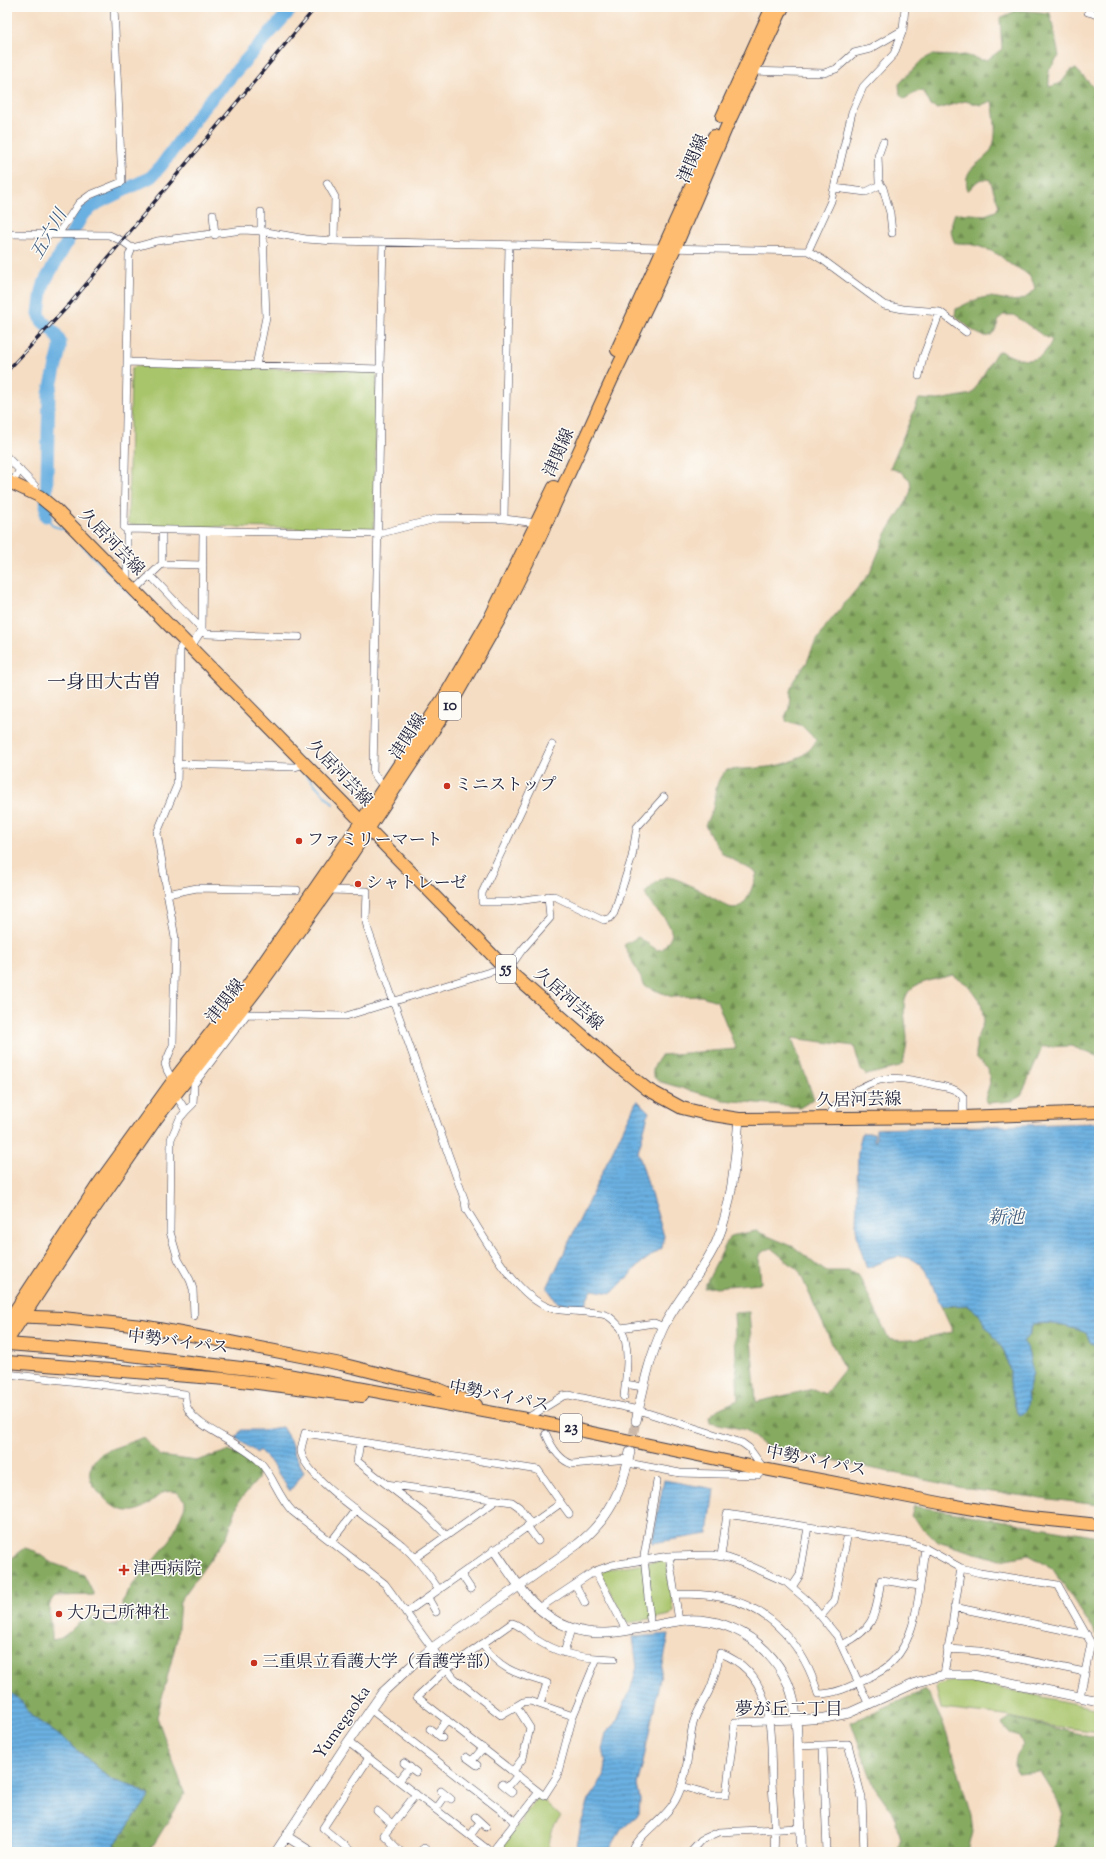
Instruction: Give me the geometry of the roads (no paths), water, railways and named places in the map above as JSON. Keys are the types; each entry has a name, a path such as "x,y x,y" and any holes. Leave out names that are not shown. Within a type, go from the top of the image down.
{"main road":[{"name":"津関線","path":"12,1318 89,1216 175,1094 258,988 328,890 365,825 384,787 446,694 490,618 537,523 727,126 772,7"},
{"name":"津関線","path":"748,71 783,7"},
{"name":"津関線","path":"7,1341 12,1318 97,1186 173,1081 249,984 365,825 454,699 499,620 538,541 669,248"},
{"name":"久居河芸線","path":"9,482 38,496 56,510 299,765 365,825 505,967 612,1061 647,1089 682,1108 739,1119 963,1117 1099,1112"},
{"path":"12,1318 62,1318 142,1326 341,1364 433,1387 498,1414"},
{"name":"中勢バイパス","path":"7,1344 181,1360 266,1371 498,1414 764,1469 978,1510 1021,1517 1099,1525"},
{"path":"7,1362 267,1383 498,1414"}],"street":[{"path":"59,234 79,203 90,195 122,182 114,7"},
{"path":"808,251 831,201 852,112 863,87 894,54 903,30 905,7"},
{"path":"1088,12 1099,16"},
{"path":"748,71 824,73 831,71 854,53 870,49 903,30"},
{"path":"883,142 878,156 880,186 883,188 890,213 892,233"},
{"path":"328,183 335,197 334,241"},
{"path":"834,188 866,192 880,186"},
{"path":"256,366 266,317 260,212"},
{"path":"213,214 215,235"},
{"path":"7,234 109,235 132,248 157,241 215,235 243,230 262,231 306,239 334,241 808,251 823,260 884,305 903,309 940,312 966,332"},
{"path":"383,242 373,773 384,787"},
{"path":"504,519 509,245"},
{"path":"132,248 130,256 124,528 127,530 130,587 150,575 162,564 203,565"},
{"path":"919,376 923,357 940,312"},
{"path":"127,362 380,369"},
{"path":"7,457 35,486 38,496"},
{"path":"9,482 20,470"},
{"path":"127,530 378,534 439,518 504,519 537,523"},
{"path":"162,530 162,564"},
{"path":"186,1111 175,1094 173,1081 165,1064 173,1045 176,966 175,938 157,833 177,785 184,646 202,630 203,531"},
{"path":"150,575 206,634 299,637"},
{"path":"552,745 482,893 480,903 509,902 554,896 604,920 610,918 614,913 628,871 637,827 664,797"},
{"path":"177,764 299,765"},
{"path":"167,894 197,888 297,890"},
{"path":"328,890 367,891 366,922 465,1201 466,1210 504,1268 534,1300 549,1307 564,1311 594,1313 608,1316 621,1328 625,1336 627,1367 624,1397"},
{"path":"194,1316 193,1289 190,1280 178,1259 170,1232 171,1139 180,1118 193,1104 195,1096 194,1084 247,1014 346,1016 505,967 550,918 548,896"},
{"path":"830,1119 834,1106 861,1086 874,1080 892,1077 930,1083 956,1091 963,1097 963,1117"},
{"path":"636,1421 651,1358 664,1327 705,1264 721,1228 732,1183 739,1119"},
{"path":"621,1328 654,1322 664,1327"},
{"path":"7,1374 185,1394 188,1409 195,1419 250,1452 264,1467 287,1506 385,1584 454,1678 501,1715 524,1702 530,1701 573,1716"},
{"path":"625,1384 643,1387"},
{"path":"526,1420 563,1396 569,1395 638,1410 742,1443 749,1448 764,1469 758,1475 680,1473 629,1458 572,1464 564,1462 560,1458 546,1434"},
{"path":"439,1590 416,1558 401,1544 323,1484 310,1470 301,1452 305,1433 538,1470 569,1514"},
{"path":"360,1442 357,1461 425,1514 446,1535"},
{"name":"Yumegaoka","path":"276,1852 382,1693 432,1648 578,1544 598,1526 616,1498 623,1482 629,1458"},
{"path":"650,1619 644,1560 657,1481"},
{"path":"386,1484 516,1504 538,1542"},
{"path":"416,1558 446,1535 497,1500"},
{"path":"406,1613 561,1503"},
{"path":"331,1542 356,1509"},
{"path":"720,1556 727,1514 910,1543 926,1548 961,1568 980,1573 1058,1585 1091,1643 1080,1697"},
{"path":"792,1586 800,1575 808,1527"},
{"path":"821,1616 830,1606 836,1595 848,1533"},
{"path":"675,1594 705,1594 726,1598 751,1608 768,1618 788,1636 800,1652 811,1672 818,1694 843,1689 882,1671 897,1657 912,1631 926,1548"},
{"path":"494,1550 519,1586 538,1609 552,1620 571,1628 584,1632 603,1633 679,1621 697,1620 716,1623 732,1628 751,1637 773,1659 785,1677 793,1697 796,1720 801,1852"},
{"path":"538,1609 595,1571 612,1565 669,1556 720,1556 748,1565 792,1586 832,1628 842,1646 868,1705"},
{"path":"669,1556 679,1621"},
{"path":"944,1675 961,1568"},
{"path":"595,1571 626,1630"},
{"path":"461,1574 471,1589"},
{"path":"842,1646 863,1633 872,1621 876,1610 881,1580 919,1586"},
{"path":"575,1584 586,1603"},
{"path":"428,1598 437,1612"},
{"path":"954,1607 1087,1635"},
{"path":"597,1658 573,1716 557,1776 544,1796 416,1697 447,1669 512,1623 517,1624 537,1640 564,1653 580,1657 597,1658 614,1659"},
{"path":"564,1653 571,1628"},
{"path":"482,1644 492,1658 512,1672 547,1683 540,1704"},
{"path":"947,1649 980,1651 1085,1672"},
{"path":"632,1852 640,1839 666,1814 675,1801 682,1786 687,1769 693,1724 696,1714 713,1682 720,1653 740,1664 755,1680 764,1696 769,1712 774,1852"},
{"path":"682,1786 712,1795 726,1794 735,1722 835,1717 868,1705 918,1682 944,1675 974,1675 1099,1701"},
{"path":"507,1788 523,1758 530,1728 516,1706"},
{"path":"370,1709 516,1822"},
{"path":"430,1729 439,1736 447,1720"},
{"path":"348,1742 492,1852 539,1792"},
{"path":"797,1746 848,1744 862,1798 864,1852"},
{"path":"823,1746 827,1852"},
{"path":"472,1761 483,1748"},
{"path":"352,1852 323,1828 369,1758"},
{"path":"399,1781 410,1767"},
{"path":"401,1852 384,1835 416,1794"},
{"path":"436,1809 446,1795"},
{"path":"376,1811 392,1824"},
{"path":"470,1836 480,1822"},
{"path":"690,1852 701,1840 713,1833 724,1831 800,1828"},
{"path":"286,1836 308,1851"},
{"path":"419,1852 424,1848 429,1852"}],"water":[{"path":"637,1100 649,1112 638,1152 664,1236 662,1248 640,1264 612,1293 592,1290 583,1307 558,1303 547,1288"},
{"name":"新池","path":"1099,1123 1099,1348 1090,1342 1086,1333 1075,1329 1044,1323 1032,1326 1029,1336 1023,1341 1027,1347 1033,1372 1027,1394 1028,1401 1026,1410 1020,1415 1017,1413 1010,1382 1010,1371 1004,1351 992,1333 985,1326 980,1315 967,1305 941,1306 930,1278 922,1266 909,1258 897,1257 867,1268 859,1245 856,1228 858,1151 862,1133 874,1133 874,1141 876,1141 876,1129"},
{"path":"282,1427 290,1440 294,1453 304,1472 290,1491 270,1461 259,1450 257,1453 236,1438 241,1430 262,1430"},
{"path":"664,1480 714,1489 708,1534 652,1543"},
{"path":"669,1634 643,1763 637,1785 640,1800 639,1814 621,1830 608,1852 576,1852 581,1824 590,1797 604,1777 606,1764 603,1747 606,1733 616,1723 630,1691 637,1667 633,1637"},
{"path":"7,1690 24,1704 30,1715 64,1739 112,1780 134,1787 150,1796 115,1844 115,1852 7,1852"}],"waterway":[{"name":"五六川","path":"46,516 49,394 60,349 60,342 55,333 42,321 39,313 45,281 83,214 98,203 151,177 161,166 204,107 293,7"},
{"path":"46,516 53,526 67,530 131,595"},
{"path":"286,753 333,804"}],"tunnel":[{"path":"631,1447 636,1421"}],"railway":[{"path":"7,371 69,305 316,7"}],"place":[{"name":"ミニストップ","path":"447,786"},
{"name":"ファミリーマート","path":"299,841"},
{"name":"シャトレーゼ","path":"358,884"},
{"name":"津西病院","path":"124,1570"},
{"name":"大乃己所神社","path":"59,1614"},
{"name":"三重県立看護大学（看護学部）","path":"254,1663"}],"district":[{"name":"一身田大古曽","path":"104,683"},
{"name":"夢が丘二丁目","path":"789,1711"}]}
